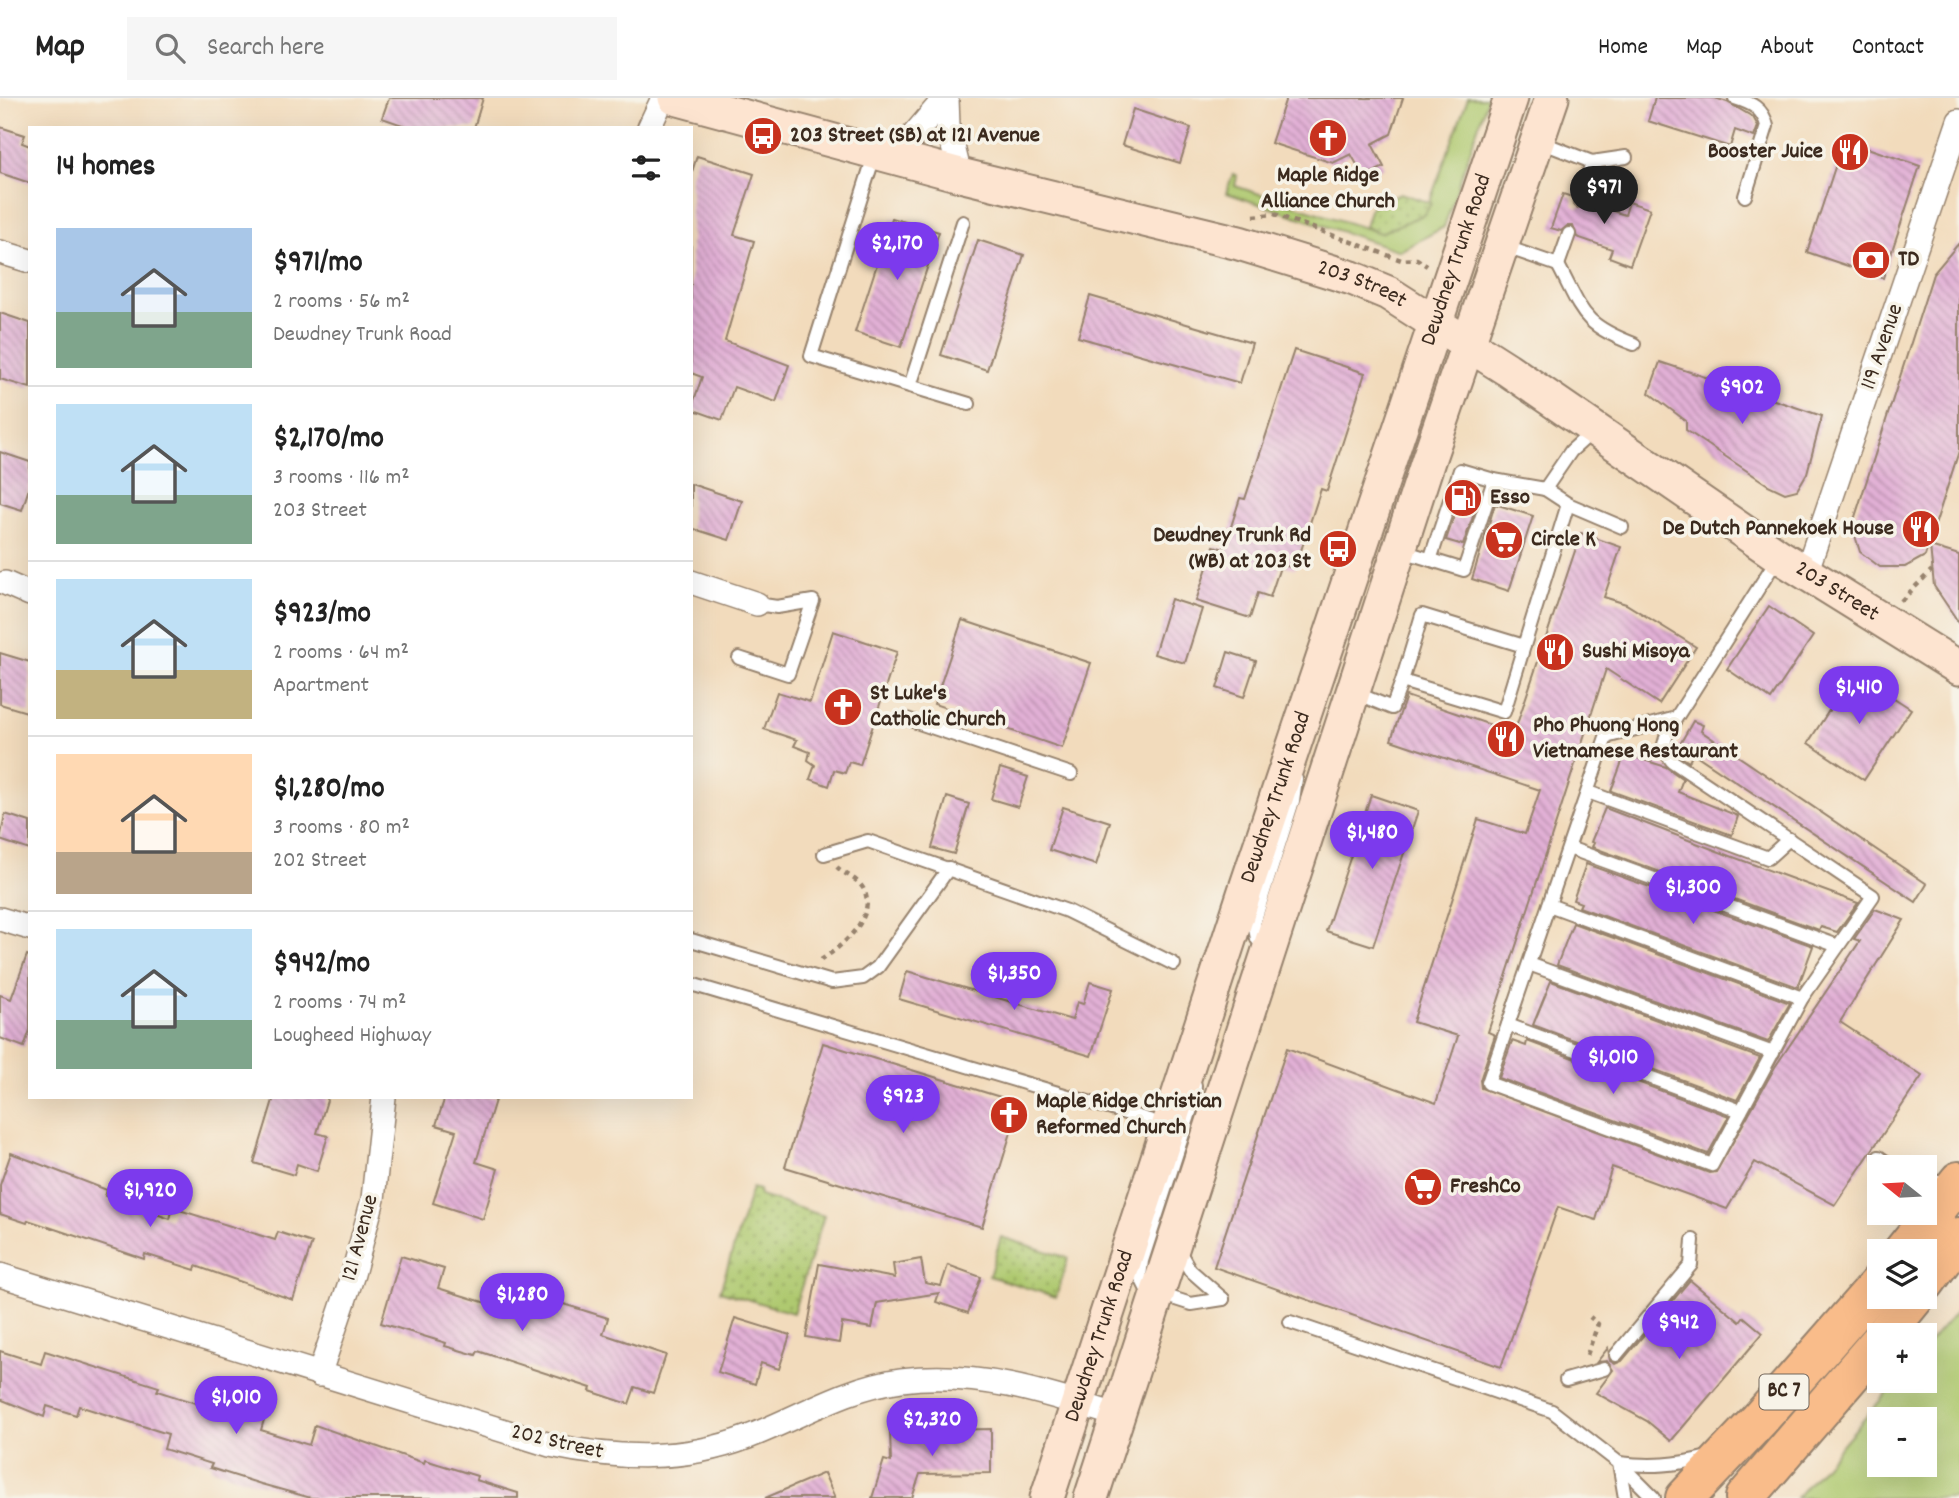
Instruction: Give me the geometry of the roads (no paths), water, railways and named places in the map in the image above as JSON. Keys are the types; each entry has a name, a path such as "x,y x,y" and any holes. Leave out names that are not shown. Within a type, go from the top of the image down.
{"highway":[{"path":"1912,1232 1947,1181"},
{"path":"1937,1267 1959,1237"},
{"name":"BC 7","path":"1685,1498 1867,1297"},
{"path":"1894,1323 1905,1309"},
{"name":"BC 7","path":"1745,1498 1867,1356"}],"main road":[{"name":"203 Street","path":"675,98 960,176 1239,243 1319,267 1388,293 1468,343 1792,564 1959,668"},
{"name":"Dewdney Trunk Road","path":"1047,1498 1511,98"},
{"name":"Dewdney Trunk Road","path":"1091,1498 1399,550 1443,465 1468,343 1552,98"}],"street":[{"path":"650,126 663,98"},
{"path":"885,156 946,98"},
{"path":"946,98 948,126 960,176"},
{"name":"119 Avenue","path":"1792,564 1958,124"},
{"path":"0,252 28,260"},
{"path":"5,583 28,593"},
{"path":"693,583 757,604"},
{"path":"0,919 28,928"},
{"name":"121 Avenue","path":"319,1375 353,1275 373,1199 384,1099"},
{"name":"202 Street","path":"0,1275 550,1445 622,1457 683,1454 723,1446 845,1395 900,1380 986,1379 1119,1416"}],"lane":[{"path":"1735,98 1755,105 1765,115 1767,126 1745,196"},
{"path":"1538,141 1592,162 1626,157"},
{"path":"885,156 811,356 969,404"},
{"path":"1580,200 1592,162"},
{"path":"909,386 963,222"},
{"path":"1558,265 1569,234"},
{"path":"1502,246 1558,265 1588,321 1604,333 1634,344"},
{"path":"1545,489 1571,451 1595,429"},
{"path":"1430,560 1443,465 1494,480 1545,489 1568,504 1622,527"},
{"path":"1399,550 1464,570 1494,480"},
{"path":"1402,681 1504,712 1568,504"},
{"path":"1676,718 1606,737 1489,1083 1712,1165 1802,998 1873,896 1672,761 1663,748 1676,718 1792,564"},
{"path":"739,658 788,674 813,601 777,607 757,604"},
{"path":"1352,692 1392,708 1422,615 1524,646"},
{"path":"907,719 1071,774"},
{"path":"1268,952 1257,939 1254,923 1296,792 1294,747"},
{"path":"1588,792 1768,858 1789,839"},
{"path":"824,854 868,841 1067,911 1174,964"},
{"path":"1569,848 1838,946"},
{"path":"693,941 832,982 863,978 878,967 949,868"},
{"path":"1549,905 1802,998"},
{"path":"1529,964 1773,1053"},
{"path":"693,985 1169,1126"},
{"path":"1508,1026 1741,1111"},
{"path":"1175,1241 1190,1270 1223,1299 1191,1304 1158,1295 1147,1290 1142,1283 1141,1268 1195,1100 1193,1052"},
{"path":"1616,1355 1692,1265 1693,1240"},
{"path":"1290,1322 1552,1411 1619,1463 1654,1498"},
{"path":"1566,1380 1604,1369"},
{"path":"1619,1463 1647,1466 1679,1464 1728,1452"},
{"path":"1619,1463 1625,1498"}],"place":[{"name":"203 Street (SB) at 121 Avenue","path":"763,136"},
{"name":"Maple Ridge Alliance Church","path":"1328,138"},
{"name":"Booster Juice","path":"1850,152"},
{"name":"TD","path":"1871,260"},
{"name":"Esso","path":"1463,498"},
{"name":"De Dutch Pannekoek House","path":"1921,529"},
{"name":"Circle K","path":"1504,540"},
{"name":"Dewdney Trunk Rd (WB) at 203 St","path":"1338,549"},
{"name":"Sushi Misoya","path":"1555,652"},
{"name":"St Luke's Catholic Church","path":"843,707"},
{"name":"Pho Phuong Hong Vietnamese Restaurant","path":"1506,739"},
{"name":"Maple Ridge Christian Reformed Church","path":"1009,1115"},
{"name":"FreshCo","path":"1423,1187"}]}
